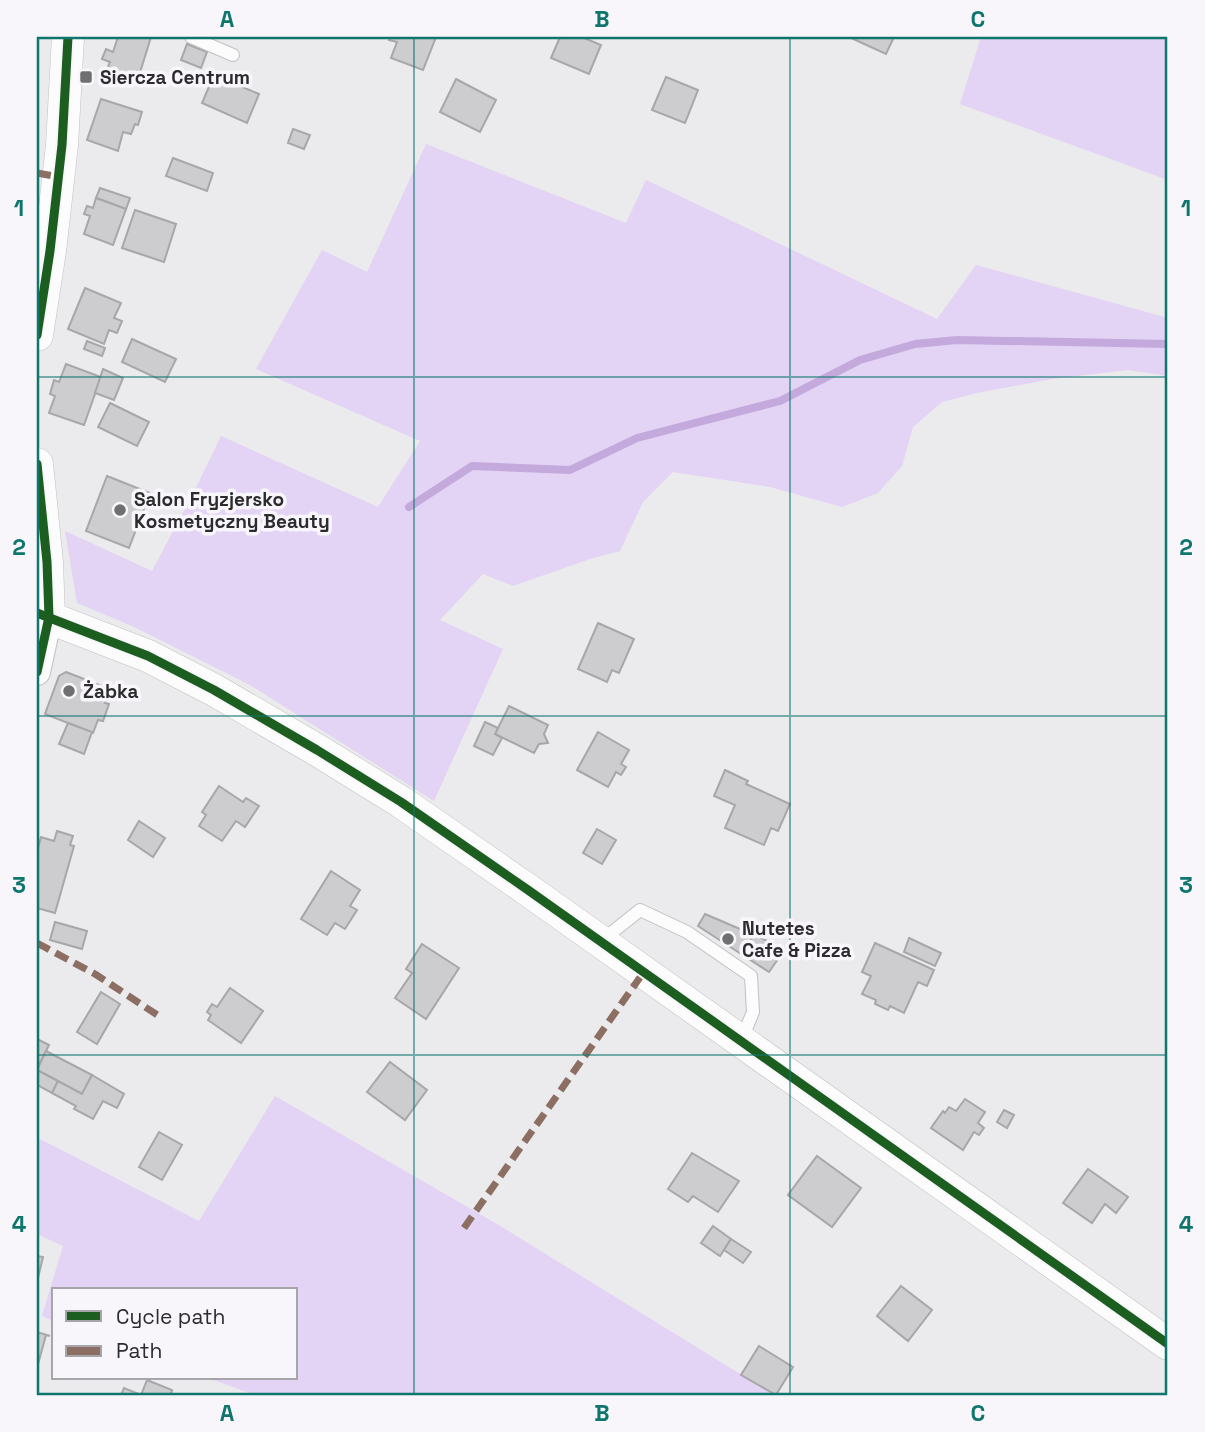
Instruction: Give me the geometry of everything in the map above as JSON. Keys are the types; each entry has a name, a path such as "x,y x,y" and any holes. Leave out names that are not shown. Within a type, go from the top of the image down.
{"street":[{"path":"37,335 62,145 68,37"},
{"path":"37,464 47,562 43,615 47,632 37,673"},
{"path":"43,615 148,656 214,690 401,802 1168,1344"}],"lane":[{"path":"191,37 233,55"},
{"path":"600,942 640,910 687,932 751,976 753,1012 741,1041"}],"shaded area":[{"path":"981,37 1168,37 1168,180 960,104"},
{"path":"426,144 626,223 646,180 937,319 976,265 1168,318 1168,376 1128,370 1052,379 942,402 913,427 902,466 878,493 842,507 770,487 673,472 643,502 620,551 513,586 483,574 440,620 503,649 434,801 250,685 132,626 77,603 65,531 152,571 221,436 378,507 420,441 256,369 322,250 367,272"},
{"path":"275,1096 497,1224 774,1395 255,1395 214,1380 298,1380 298,1288 52,1288 52,1320 42,1316 63,1246 37,1234 37,1148 40,1139 199,1221"}],"building":[{"path":"118,37 151,37 138,79 107,69 110,62 102,59 106,49 113,52"},
{"path":"390,37 436,37 423,70 391,58 397,42 389,40"},
{"path":"560,37 582,37 601,45 589,74 551,58"},
{"path":"849,37 894,37 886,54"},
{"path":"187,44 207,52 201,68 181,60"},
{"path":"214,75 259,94 247,123 202,103"},
{"path":"666,77 698,90 685,123 652,110"},
{"path":"456,79 496,100 480,132 440,112"},
{"path":"101,99 142,112 138,125 135,124 131,134 123,132 118,151 87,140"},
{"path":"293,129 310,135 304,149 288,143"},
{"path":"173,158 213,173 207,191 166,176"},
{"path":"100,188 130,198 126,209 96,198"},
{"path":"96,198 126,209 113,245 84,234 90,216 84,214 87,206 93,208"},
{"path":"135,210 176,224 164,262 122,248"},
{"path":"85,288 121,303 114,318 122,321 117,333 109,330 104,344 68,329"},
{"path":"132,339 176,359 165,382 122,362"},
{"path":"87,341 105,348 102,356 84,349"},
{"path":"66,364 101,377 84,425 49,413 55,396 50,394 54,380 59,382"},
{"path":"103,369 123,378 114,400 95,393"},
{"path":"110,403 149,422 137,446 98,427"},
{"path":"107,476 150,493 129,548 86,531"},
{"path":"598,623 634,639 619,673 612,670 607,682 578,669"},
{"path":"66,672 110,689 105,703 109,704 103,721 98,720 93,733 45,714 59,676"},
{"path":"509,706 548,725 544,734 548,743 539,744 534,753 495,734"},
{"path":"485,722 498,728 495,734 502,738 493,755 474,746"},
{"path":"68,723 92,732 84,754 59,744"},
{"path":"598,732 629,750 621,764 626,767 621,775 616,772 608,787 577,770"},
{"path":"725,770 748,781 746,784 790,804 778,831 771,828 764,845 725,828 735,805 714,796"},
{"path":"219,786 243,802 246,798 259,806 245,827 236,821 222,841 199,826 206,815 202,812"},
{"path":"139,821 165,838 153,857 128,840"},
{"path":"597,829 616,840 602,864 583,853"},
{"path":"57,831 73,836 70,845 74,846 55,913 37,908 37,852 41,837 54,841"},
{"path":"331,871 360,890 350,906 357,910 345,929 335,923 327,935 301,919"},
{"path":"705,914 754,935 741,954 698,926"},
{"path":"55,922 87,931 82,949 50,940"},
{"path":"754,935 785,949 769,972 741,954"},
{"path":"909,938 941,953 935,966 904,952"},
{"path":"875,943 934,970 927,986 918,982 904,1013 890,1006 888,1010 875,1004 876,1000 862,994 871,976 862,972"},
{"path":"422,944 459,968 426,1019 395,998 412,973 406,969"},
{"path":"230,988 263,1011 241,1043 208,1020 211,1015 207,1012 212,1004 217,1007"},
{"path":"101,992 120,1004 97,1044 77,1032"},
{"path":"37,1039 49,1045 40,1063 37,1061"},
{"path":"46,1051 92,1075 82,1094 37,1070"},
{"path":"390,1062 427,1090 405,1120 367,1092"},
{"path":"37,1070 58,1081 52,1093 37,1085"},
{"path":"92,1075 124,1094 117,1108 103,1101 93,1119 52,1093 58,1081 82,1094"},
{"path":"965,1099 985,1112 978,1123 984,1128 979,1135 974,1132 963,1150 931,1128 943,1111 945,1113 949,1107 956,1111"},
{"path":"1004,1110 1014,1115 1007,1128 997,1122"},
{"path":"159,1132 182,1145 162,1180 139,1167"},
{"path":"692,1153 739,1181 718,1212 693,1196 688,1202 668,1189"},
{"path":"817,1156 861,1188 832,1227 788,1195"},
{"path":"1088,1169 1128,1197 1116,1213 1105,1204 1092,1223 1063,1203"},
{"path":"713,1226 731,1239 720,1256 701,1243"},
{"path":"731,1239 751,1252 743,1263 724,1250"},
{"path":"37,1256 43,1257 37,1282"},
{"path":"901,1286 932,1310 908,1341 877,1316"},
{"path":"37,1332 50,1336 46,1335 37,1368"},
{"path":"759,1346 793,1367 776,1395 741,1375"},
{"path":"147,1380 172,1390 171,1395 141,1395"},
{"path":"124,1388 141,1395 121,1395"}],"waterway":[{"path":"409,507 472,466 570,470 637,438 780,401 860,360 915,344 957,340 1168,344"}],"marked path":[{"path":"37,173 59,177"},
{"path":"37,943 95,974 162,1018"},
{"path":"464,1228 643,973"}],"cycle path":[{"path":"37,335 62,145 68,37"},
{"path":"37,464 47,562 49,617 37,672"},
{"path":"37,613 148,656 214,690 401,802 1168,1344"}],"place":[{"name":"Siercza Centrum","path":"86,77"},
{"name":"Salon Fryzjersko Kosmetyczny Beauty","path":"120,510"},
{"name":"Żabka","path":"69,691"},
{"name":"Nutetes Cafe & Pizza","path":"728,939"}]}
